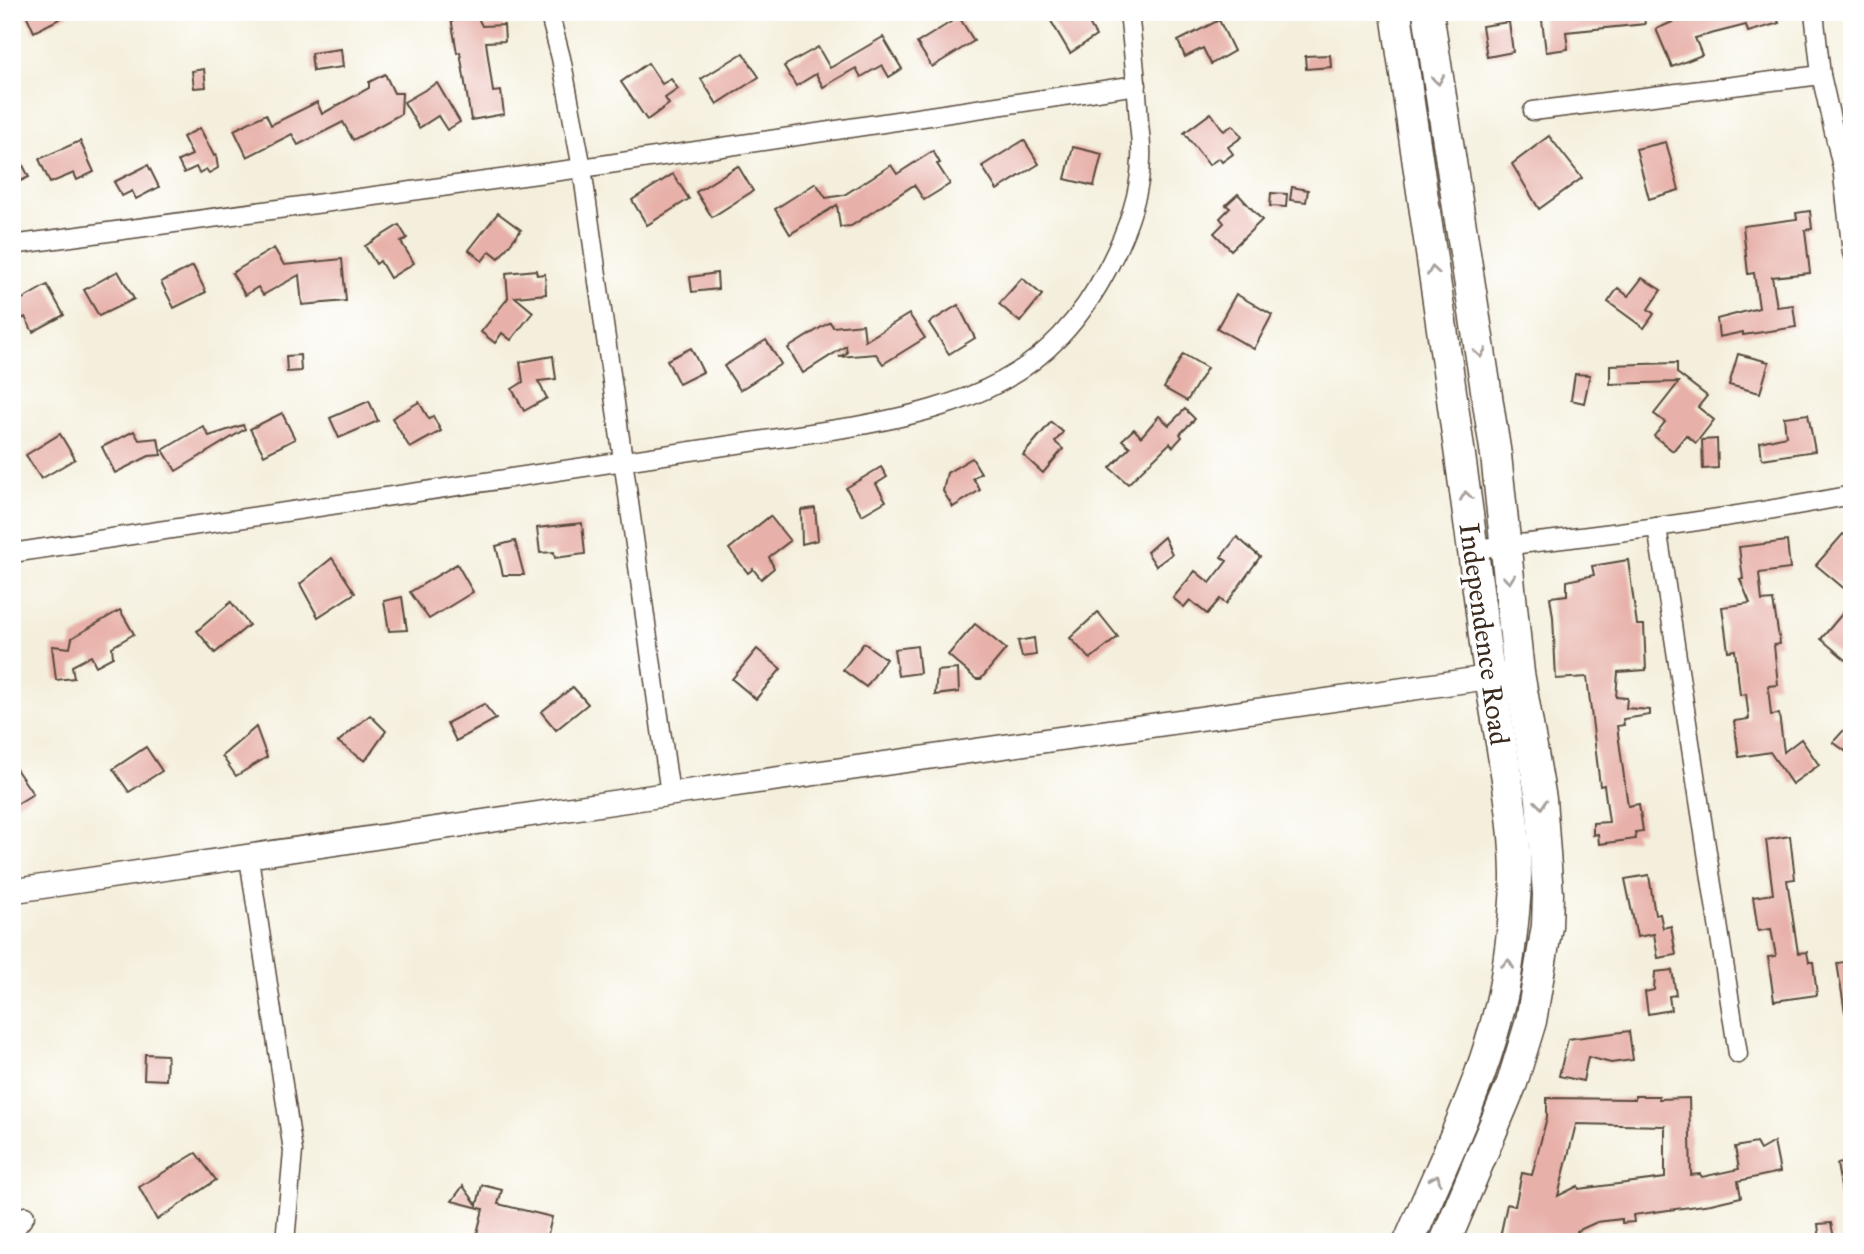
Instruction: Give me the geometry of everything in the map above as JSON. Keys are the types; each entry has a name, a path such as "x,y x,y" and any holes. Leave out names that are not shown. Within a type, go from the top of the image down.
{"main road":[{"name":"Independence Road","path":"1396,12 1489,677 1509,797 1516,875 1501,1009 1483,1069 1409,1242"},
{"name":"Independence Road","path":"1428,12 1496,455 1519,673 1541,799 1548,894 1547,926 1531,1021 1512,1083 1445,1242"},
{"path":"1455,1242 1461,1205"}],"street":[{"path":"549,12 561,58 582,168 670,794"},
{"path":"12,553 625,463 890,420 949,405 989,388 1024,368 1078,317 1100,284 1127,226 1137,191 1141,160 1129,12"},
{"path":"1814,12 1821,75 1847,166 1852,254"},
{"path":"1533,111 1821,75"},
{"path":"12,245 582,168 1137,85"},
{"path":"1473,549 1657,527 1852,495"},
{"path":"1657,527 1738,1054"},
{"path":"12,891 1519,673"},
{"path":"249,858 293,1152 285,1242"},
{"path":"12,1233 26,1216"}],"building":[{"path":"25,12 73,12 34,32"},
{"path":"450,12 475,12 482,26 504,25 505,41 486,42 493,92 501,91 504,114 471,120 460,52 457,53"},
{"path":"1066,12 1082,12 1096,36 1070,53 1051,21"},
{"path":"1541,12 1643,12 1645,24 1566,32 1568,49 1546,52"},
{"path":"1696,12 1779,12 1780,17 1777,17 1779,23 1748,32 1746,25 1695,38 1702,55 1672,67 1656,29"},
{"path":"959,17 974,41 932,67 917,43"},
{"path":"1219,20 1234,51 1211,64 1203,48 1185,57 1178,41"},
{"path":"1509,22 1513,52 1487,57 1482,26"},
{"path":"883,37 902,69 889,77 882,65 861,77 856,68 823,87 816,74 796,86 784,66 818,47 830,68"},
{"path":"341,49 343,67 313,71 311,53"},
{"path":"743,53 759,77 717,104 701,79"},
{"path":"1330,55 1331,67 1306,69 1305,56"},
{"path":"648,63 662,84 671,79 678,89 665,98 669,104 647,120 621,82"},
{"path":"204,69 206,87 194,88 192,71"},
{"path":"385,74 394,93 402,93 401,114 353,140 343,122 298,145 292,134 247,157 234,130 266,114 271,125 317,102 322,114 369,88 369,82"},
{"path":"437,83 460,122 447,130 438,116 419,128 404,102"},
{"path":"1211,113 1224,131 1233,125 1242,137 1228,147 1233,154 1222,162 1219,158 1209,165 1184,133"},
{"path":"200,128 214,156 216,155 218,168 209,173 206,169 199,173 196,167 184,173 178,161 192,155 183,137"},
{"path":"1549,136 1582,178 1539,209 1512,164"},
{"path":"1024,140 1039,164 997,190 982,166"},
{"path":"80,141 94,172 77,180 74,173 50,183 39,159"},
{"path":"1666,142 1679,190 1649,199 1636,149"},
{"path":"12,144 29,177 12,185"},
{"path":"1073,147 1102,154 1094,186 1065,179"},
{"path":"933,151 940,163 937,164 950,184 924,200 914,185 851,226 840,227 837,205 790,234 775,209 816,183 826,198 844,195 891,165 897,174"},
{"path":"148,165 159,187 136,199 132,191 122,196 114,182"},
{"path":"738,166 753,191 712,217 696,192"},
{"path":"673,174 689,199 647,225 632,200"},
{"path":"1292,187 1308,190 1306,202 1290,200"},
{"path":"1271,193 1287,194 1286,207 1270,206"},
{"path":"1238,194 1262,220 1231,250 1214,233 1224,223 1220,218 1230,208 1226,205"},
{"path":"1810,211 1812,229 1805,230 1810,273 1772,277 1777,307 1793,305 1796,327 1719,337 1717,319 1759,308 1754,273 1748,274 1743,226 1797,219 1796,213"},
{"path":"498,213 521,230 499,258 490,251 482,261 469,250"},
{"path":"399,225 407,238 401,242 414,263 390,278 380,261 376,264 365,246"},
{"path":"274,248 284,265 342,259 346,301 302,305 299,275 263,295 258,287 245,295 232,273"},
{"path":"193,266 206,292 174,308 161,282"},
{"path":"536,270 537,275 545,274 546,294 515,297 533,312 511,340 502,333 495,343 481,332 508,298 506,273"},
{"path":"118,271 134,299 99,316 84,290"},
{"path":"717,273 718,289 692,292 690,277"},
{"path":"1022,278 1042,295 1020,322 999,304"},
{"path":"1642,278 1661,290 1648,309 1654,314 1644,328 1608,302 1618,288 1628,296"},
{"path":"47,285 64,315 33,332 25,317 12,324 12,305"},
{"path":"1236,294 1272,315 1254,349 1217,328"},
{"path":"958,305 975,338 949,354 929,323"},
{"path":"909,314 925,338 883,364 876,354 839,357 847,353 846,346 803,373 788,348 830,322 833,327 863,324 865,341"},
{"path":"766,340 781,364 740,390 724,366"},
{"path":"691,348 703,372 679,384 667,360"},
{"path":"1183,354 1207,368 1187,401 1164,388"},
{"path":"1738,354 1769,362 1760,393 1729,385"},
{"path":"300,355 301,371 287,372 286,356"},
{"path":"553,356 556,379 538,381 547,398 524,411 512,389 523,382 520,362"},
{"path":"1677,363 1677,373 1707,396 1698,407 1714,420 1696,443 1686,435 1673,451 1654,436 1665,422 1654,414 1679,382 1610,384 1610,365"},
{"path":"1575,374 1590,375 1584,403 1571,400"},
{"path":"369,401 378,421 339,438 330,418"},
{"path":"419,402 429,419 433,416 441,431 410,448 392,418"},
{"path":"1185,409 1195,419 1180,434 1182,437 1173,447 1170,443 1128,484 1110,468 1130,447 1122,440 1134,429 1141,437 1159,416 1169,425"},
{"path":"282,413 295,439 264,455 250,429"},
{"path":"1808,414 1815,451 1762,459 1760,442 1786,436 1784,417"},
{"path":"1051,422 1063,432 1055,442 1063,449 1043,473 1023,455"},
{"path":"243,425 245,429 176,471 163,450 203,426 209,436"},
{"path":"134,431 139,440 158,438 161,455 149,456 115,473 102,447"},
{"path":"60,434 75,459 41,479 26,455"},
{"path":"1717,439 1718,468 1703,469 1702,440"},
{"path":"972,458 981,473 973,478 980,490 953,507 943,491 947,473"},
{"path":"881,467 887,477 876,484 886,501 862,515 846,488"},
{"path":"815,508 818,540 802,544 801,510"},
{"path":"770,516 790,541 769,557 774,568 761,579 753,569 748,573 729,549"},
{"path":"582,523 585,554 555,558 554,552 540,553 537,528"},
{"path":"1843,534 1852,541 1852,595 1816,565"},
{"path":"1164,537 1172,554 1156,566 1147,552"},
{"path":"1237,537 1260,557 1226,604 1220,599 1207,614 1190,600 1184,607 1173,598 1195,571 1210,583 1227,561 1221,557"},
{"path":"515,541 524,575 503,575 496,546"},
{"path":"1787,541 1790,569 1759,573 1762,601 1773,600 1780,644 1774,645 1778,685 1768,686 1771,715 1779,714 1784,752 1801,739 1819,765 1792,784 1770,752 1739,757 1734,721 1749,719 1746,694 1740,695 1735,650 1728,651 1722,607 1750,603 1740,579 1743,579 1739,547"},
{"path":"332,558 355,593 318,617 300,584"},
{"path":"1628,560 1637,625 1644,625 1646,670 1618,672 1616,697 1627,698 1626,708 1650,710 1650,715 1623,719 1624,725 1617,726 1628,806 1639,804 1643,831 1635,832 1636,839 1599,844 1598,834 1593,835 1593,823 1609,822 1604,785 1600,786 1587,677 1556,679 1550,597 1567,595 1567,581 1594,575 1592,566"},
{"path":"457,564 473,592 429,619 410,592"},
{"path":"402,597 407,630 389,631 384,601"},
{"path":"231,602 249,625 215,653 197,631"},
{"path":"1852,602 1852,665 1821,639"},
{"path":"120,610 134,634 112,647 113,657 96,666 91,656 72,666 74,678 56,680 52,646 70,648 72,638"},
{"path":"1098,612 1118,637 1090,659 1070,638"},
{"path":"975,624 1006,649 981,679 976,679 948,655"},
{"path":"1034,638 1036,655 1022,657 1018,641"},
{"path":"864,643 886,659 866,687 843,670"},
{"path":"917,646 920,673 898,676 894,649"},
{"path":"757,649 781,669 756,699 732,679"},
{"path":"958,669 959,692 935,695 937,671"},
{"path":"573,687 588,704 556,730 541,712"},
{"path":"484,704 496,719 456,741 447,723"},
{"path":"370,715 386,731 365,761 338,742"},
{"path":"1852,721 1852,756 1833,742"},
{"path":"256,727 267,757 236,776 222,756"},
{"path":"146,747 162,771 129,792 113,769"},
{"path":"12,763 33,794 12,807"},
{"path":"1790,836 1795,879 1787,880 1798,953 1807,952 1809,962 1813,962 1817,995 1774,1001 1768,957 1776,956 1771,929 1758,931 1753,897 1773,894 1766,840"},
{"path":"1649,875 1655,915 1660,914 1663,928 1671,926 1676,955 1658,958 1654,934 1637,937 1625,879"},
{"path":"1852,961 1852,1011 1845,1012 1837,963"},
{"path":"1672,970 1676,995 1669,996 1671,1010 1648,1014 1645,992 1654,990 1655,972"},
{"path":"1629,1031 1633,1060 1611,1063 1588,1057 1583,1081 1559,1076 1568,1039"},
{"path":"145,1054 167,1055 166,1080 144,1079"},
{"path":"1635,1096 1659,1096 1659,1099 1689,1098 1691,1175 1700,1174 1702,1177 1739,1169 1735,1147 1756,1143 1760,1150 1774,1142 1780,1172 1738,1181 1741,1197 1633,1215 1634,1222 1622,1223 1622,1219 1597,1222 1577,1231 1581,1242 1499,1242 1507,1204 1515,1206 1522,1173 1532,1175 1547,1117 1547,1098 1635,1099","holes":["1576,1124 1665,1126 1665,1178 1579,1189 1578,1186 1558,1196"]},
{"path":"196,1153 216,1180 157,1220 139,1187"},
{"path":"1852,1161 1852,1209 1845,1210 1837,1164"},
{"path":"482,1185 502,1190 498,1204 552,1217 546,1242 475,1242 483,1209 452,1201 463,1186 477,1205"},
{"path":"1831,1223 1834,1238 1820,1240 1818,1224"}]}
